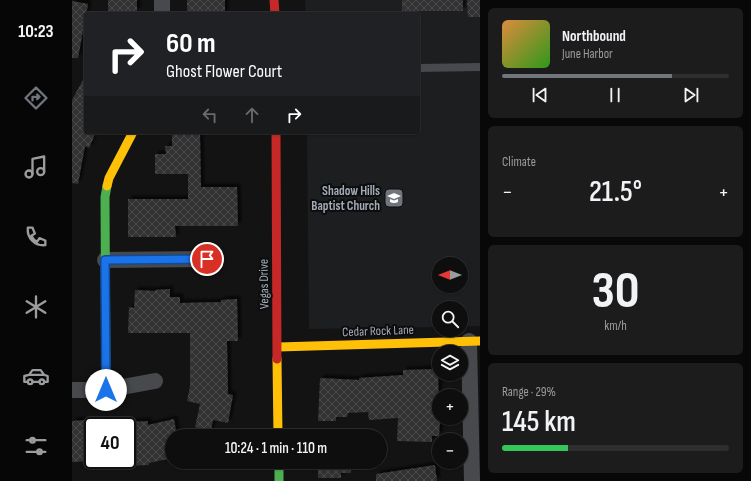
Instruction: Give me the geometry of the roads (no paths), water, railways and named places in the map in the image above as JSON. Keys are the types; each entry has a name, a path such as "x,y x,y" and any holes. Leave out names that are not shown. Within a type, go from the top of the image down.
{"street":[{"path":"162,0 162,12"},
{"path":"274,0 275,12"},
{"path":"106,390 105,197 108,178 132,134"},
{"name":"Vegas Drive","path":"276,134 278,429"},
{"path":"105,260 207,259"},
{"path":"472,481 474,341"},
{"name":"Cedar Rock Lane","path":"278,347 474,341"},
{"path":"72,390 106,390 154,380"},
{"path":"278,469 279,481"}],"lane":[{"path":"420,68 480,67"}],"place":[{"name":"Shadow Hills Baptist Church","path":"394,198"}]}
